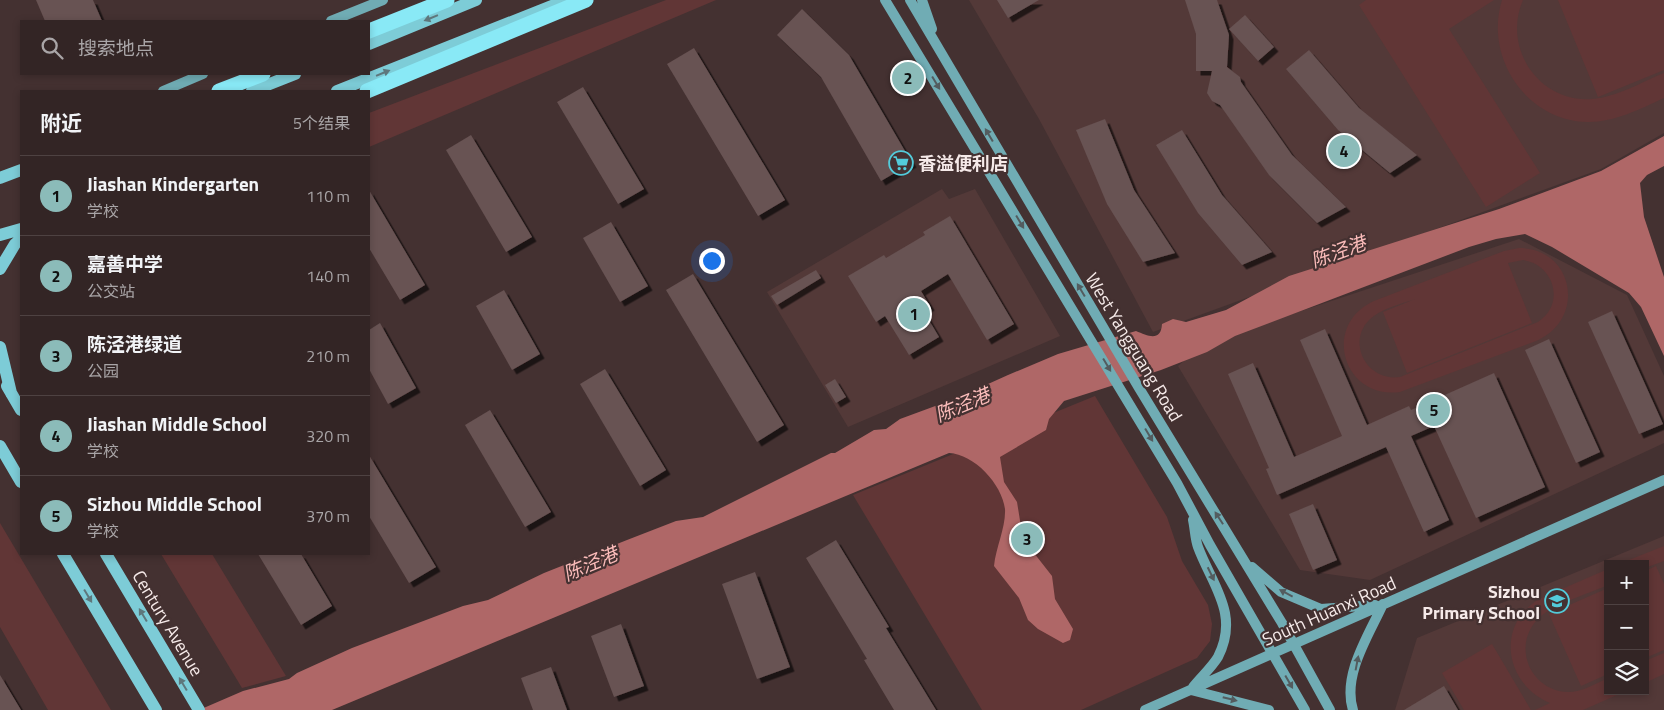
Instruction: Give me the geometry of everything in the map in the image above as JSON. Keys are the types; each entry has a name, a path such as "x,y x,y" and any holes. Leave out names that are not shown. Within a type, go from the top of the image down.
{"highway":[{"path":"370,31 447,0"},
{"path":"369,90 586,0"},
{"path":"222,90 260,75"}],"main road":[{"path":"333,20 383,0"},
{"path":"370,44 476,0"},
{"path":"341,90 566,0"},
{"name":"West Yangguang Road","path":"883,0 1124,393 1305,710"},
{"name":"West Yangguang Road","path":"910,0 1139,388 1244,560 1330,710"},
{"path":"922,0 941,54"},
{"path":"164,90 201,75"},
{"path":"255,90 292,75"},
{"path":"0,178 20,170"},
{"path":"0,235 20,230"},
{"path":"0,270 15,244 20,240"},
{"path":"0,346 11,393"},
{"path":"0,374 20,408"},
{"path":"0,446 20,480"},
{"name":"South Huanxi Road","path":"1145,710 1664,480"},
{"path":"1192,511 1198,545 1223,600 1226,624 1224,642 1217,658 1191,690 1270,710"},
{"path":"64,555 156,710"},
{"name":"Century Avenue","path":"107,555 199,710"},
{"path":"1244,560 1281,592 1321,609 1383,604"},
{"path":"1353,710 1349,698 1359,651 1383,604"}],"shaded area":[{"path":"666,0 716,0 370,147 370,113"},
{"path":"969,0 1664,0 1664,133 1601,169 1153,332 1039,119"},
{"path":"1366,0 1494,0 1449,29 1540,173 1486,207 1359,5"},
{"path":"1502,0 1523,0 1518,18 1517,36 1522,53 1530,69 1541,82 1556,92 1573,98 1601,98 1664,73 1664,98 1608,120 1588,122 1566,119 1546,111 1529,98 1515,82 1505,63 1499,43 1498,22"},
{"path":"1558,0 1664,0 1664,70 1598,97"},
{"path":"942,189 949,199 975,189 1060,336 848,427 767,292"},
{"path":"1519,239 1627,295 1664,376 1664,443 1370,580 1300,570 1178,366 1204,343"},
{"path":"1519,248 1538,251 1552,259 1562,272 1567,286 1568,302 1563,317 1552,331 1536,341 1400,392 1380,391 1364,385 1353,373 1346,358 1344,342 1348,326 1358,312 1374,301 1504,251","holes":["1523,260 1534,263 1549,277 1553,286 1554,296 1547,314 1538,322 1400,377 1378,374 1364,359 1360,350 1360,340 1362,330 1369,320 1385,310 1415,299 1383,312 1407,373 1532,323 1508,263"]},
{"path":"1095,396 1167,517 1182,561 1208,605 1212,624 1210,641 1197,658 1081,710 982,710 853,495"},
{"path":"0,523 111,710 48,710 0,627"},
{"name":"Sizhou Primary School","path":"1664,536 1664,710 1395,710 1417,638 1604,561 1604,695 1649,695 1649,560 1606,560"},
{"path":"1664,546 1664,561 1649,567 1649,560 1629,560"},
{"path":"162,555 213,555 286,676 242,688"},
{"path":"1656,566 1664,584 1664,650 1649,656 1649,605 1649,569"},
{"path":"1604,571 1604,587 1559,605 1536,621 1529,632 1526,656 1536,676 1544,684 1555,690 1578,691 1604,680 1604,695 1617,695 1583,710 1535,710 1550,703 1535,694 1523,683 1515,669 1511,654 1511,639 1516,624 1525,610 1539,599"},
{"path":"1604,590 1604,676 1581,686 1549,614"},
{"path":"1492,644 1531,710 1464,710 1442,673"},
{"path":"1664,653 1664,674 1649,681 1649,659"}],"water":[{"name":"陈泾港","path":"1664,136 1664,166 1647,175 1640,183 1644,217 1664,277 1664,356 1641,307 1629,293 1552,247 1525,234 1496,239 1469,247 1235,336 1207,352 1161,370 1064,401 1049,419 1046,430 1000,457 1004,482 1017,502 1023,539 1052,576 1055,599 1073,629 1070,640 1063,643 1038,629 1028,620 1019,598 994,566 1005,509 1003,499 993,481 968,459 949,453 332,710 199,710 243,691 289,679 297,673 352,648 463,606 488,600 544,573 676,521 703,517 831,453 835,453 874,430 886,429 900,419 957,398 1058,354 1136,331 1153,336 1159,333 1162,324 1173,319 1186,322 1226,310 1289,276 1499,209 1601,171"}],"building":[{"path":"36,0 93,0 102,20 45,20"},
{"path":"997,0 1039,0 1008,18"},
{"path":"1185,0 1217,0 1229,35 1227,67 1240,77 1241,82 1292,155 1346,207 1317,223 1269,175 1220,105 1212,101 1207,93 1212,71 1196,71 1196,34"},
{"path":"802,9 849,55 912,163 881,181 821,77 777,35"},
{"path":"1245,15 1274,47 1258,61 1229,29"},
{"path":"694,48 785,200 758,216 667,64"},
{"path":"1309,50 1359,108 1417,155 1390,173 1338,130 1286,69"},
{"path":"583,87 644,189 618,204 557,102"},
{"path":"1105,119 1134,190 1175,253 1143,262 1107,204 1076,130"},
{"path":"1182,130 1222,195 1272,252 1242,265 1198,213 1156,145"},
{"path":"471,135 532,237 506,252 446,150"},
{"path":"370,192 425,285 400,300 370,250"},
{"path":"950,216 1014,324 987,340 948,274 921,291 930,306 923,310 939,337 909,355 885,316 876,322 848,276 884,255 886,258 925,235 923,232"},
{"path":"611,222 648,286 620,302 583,238"},
{"path":"816,270 821,278 777,305 771,296"},
{"path":"693,274 784,425 757,442 666,290"},
{"path":"504,290 540,354 512,370 476,306"},
{"path":"1612,311 1663,424 1639,434 1588,322"},
{"path":"380,323 416,388 388,404 370,371 370,329"},
{"path":"1325,329 1367,425 1409,406 1411,410 1494,373 1545,487 1476,518 1434,426 1411,436 1449,520 1424,532 1386,447 1277,495 1266,469 1269,468 1228,374 1253,363 1294,457 1342,436 1300,340"},
{"path":"1549,339 1600,452 1576,463 1525,350"},
{"path":"605,369 666,470 640,486 580,384"},
{"path":"835,379 846,397 836,403 825,385"},
{"path":"490,410 551,512 525,527 465,425"},
{"path":"370,457 436,567 409,583 370,518"},
{"path":"1313,504 1337,560 1313,570 1289,514"},
{"path":"836,540 889,627 886,628 936,710 894,710 864,660 867,659 806,558"},
{"path":"259,555 302,555 332,606 301,625"},
{"path":"755,572 790,667 757,679 722,584"},
{"path":"621,624 644,686 614,697 591,636"},
{"path":"551,667 567,710 533,710 521,678"},
{"path":"0,675 21,710 0,710"},
{"path":"1444,686 1458,710 1404,710"}],"place":[{"name":"嘉善中学","path":"908,78"},
{"name":"Jiashan Middle School","path":"1344,151"},
{"name":"香溢便利店","path":"901,163"},
{"name":"Jiashan Kindergarten","path":"914,314"},
{"name":"Sizhou Middle School","path":"1434,410"},
{"name":"陈泾港绿道","path":"1027,539"},
{"name":"Sizhou Primary School","path":"1557,601"}]}
